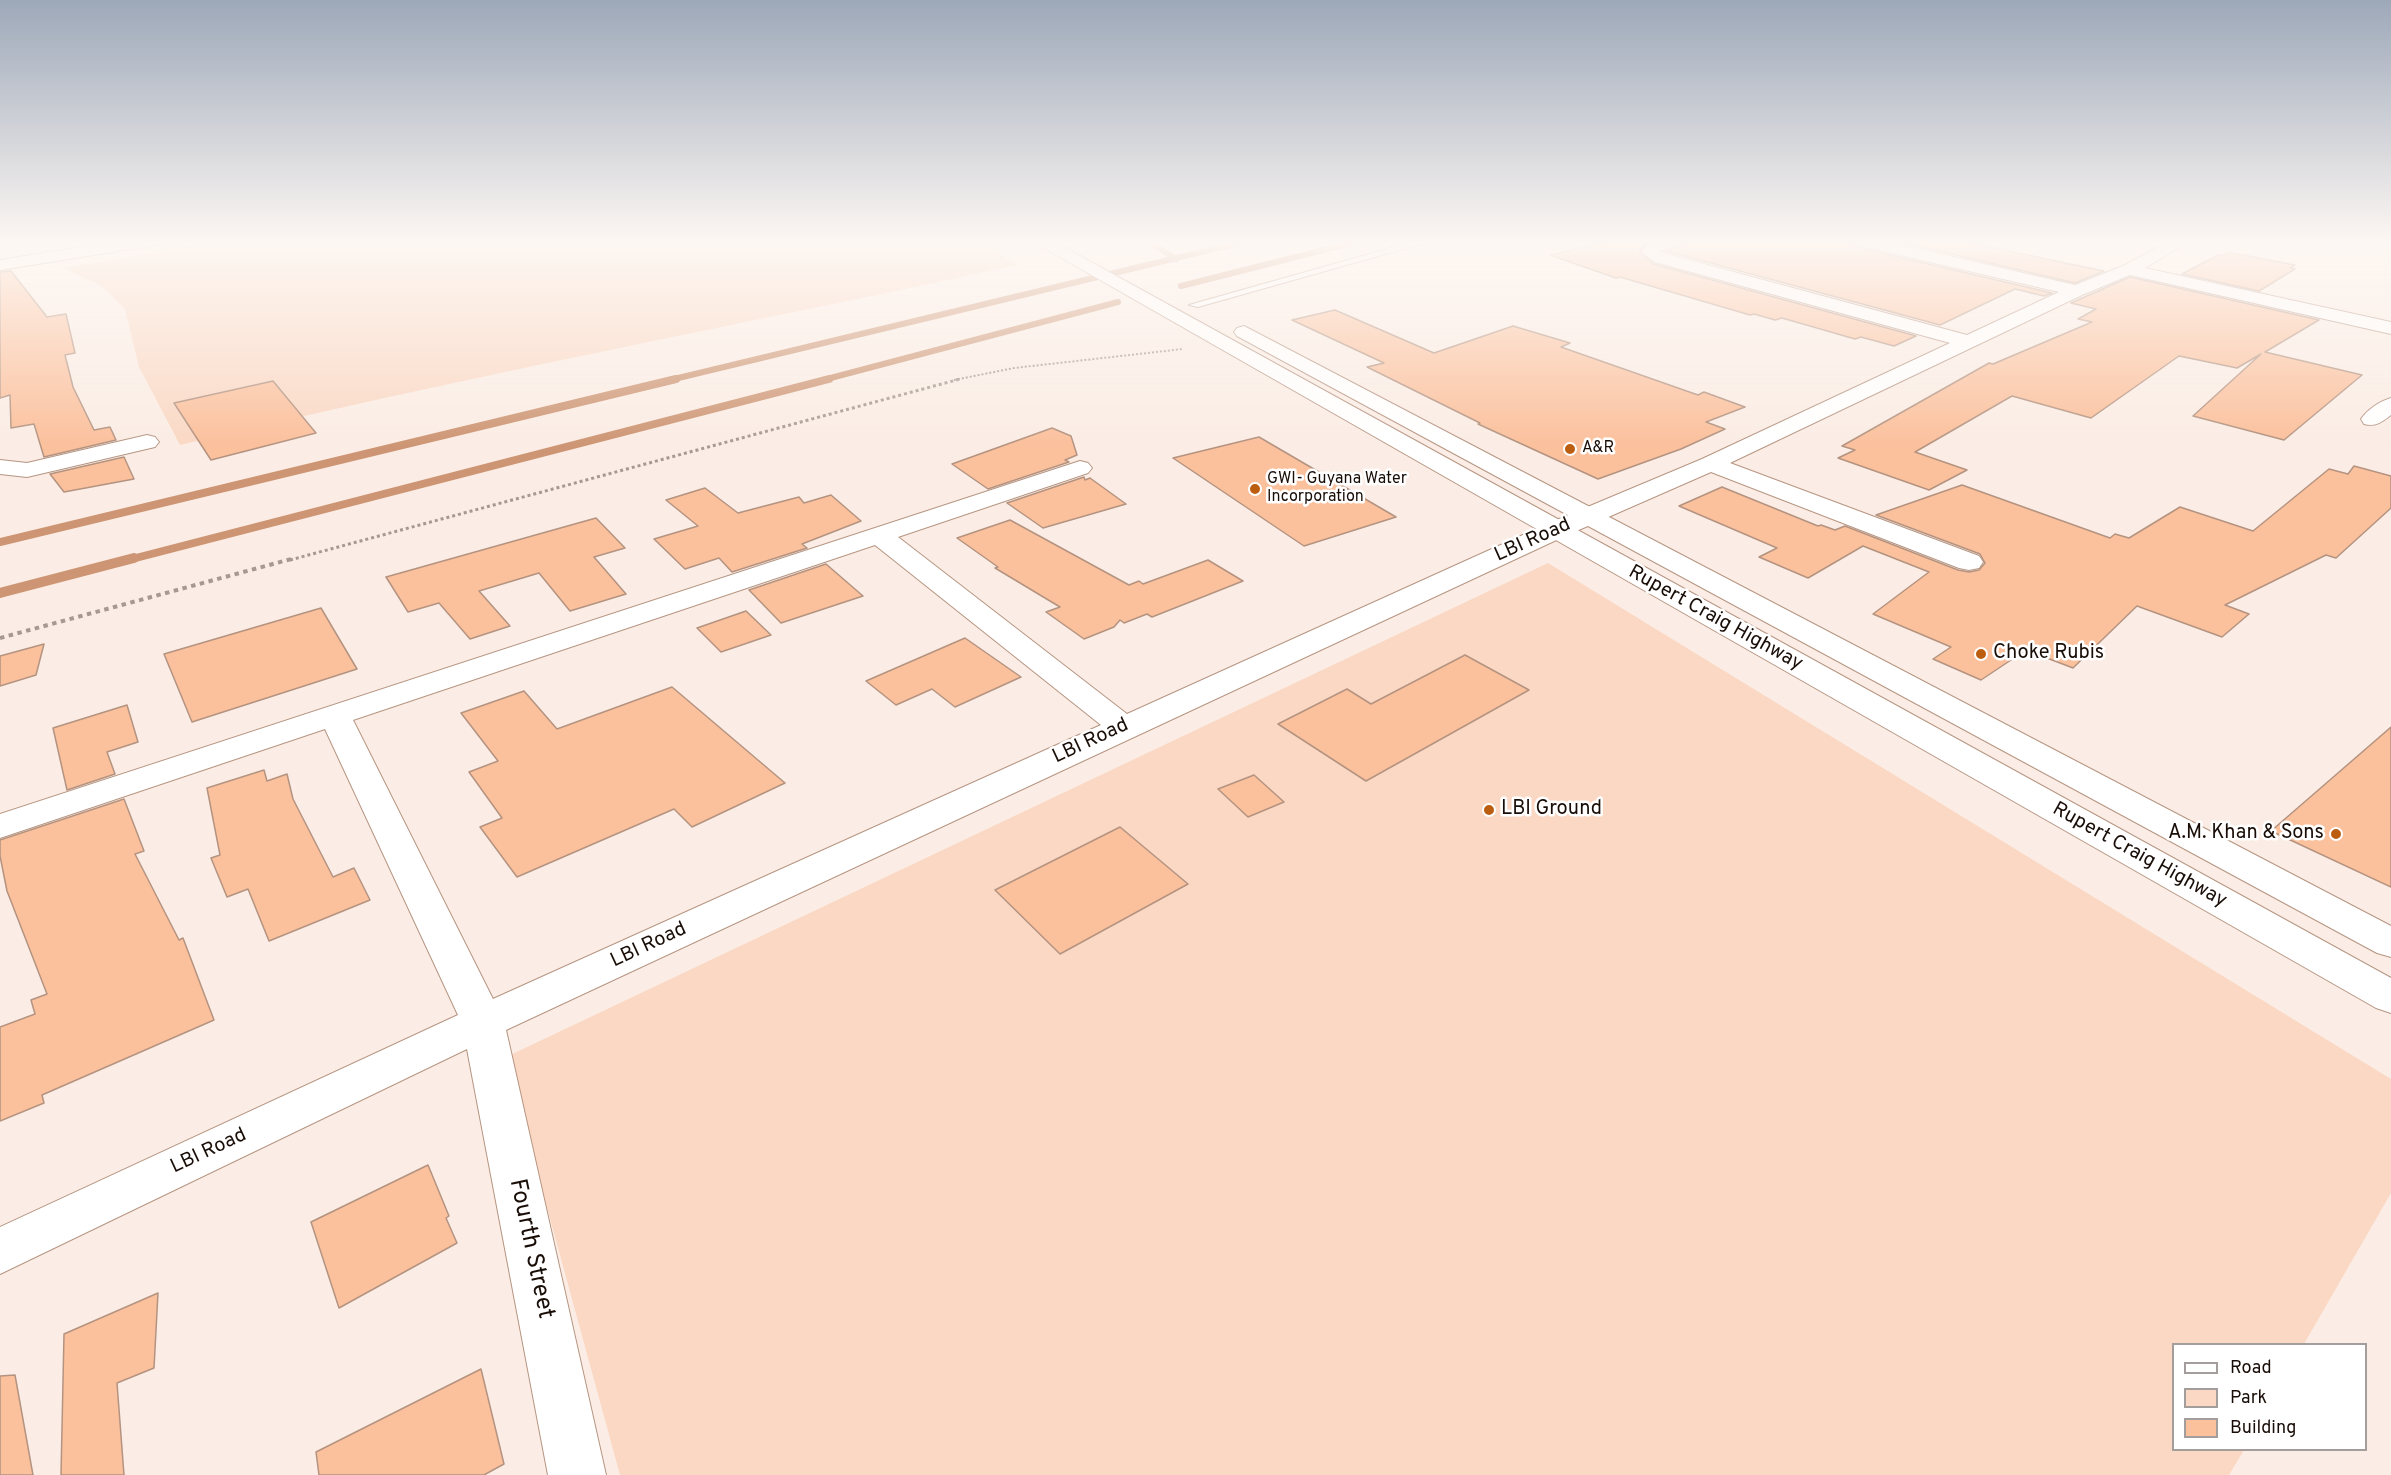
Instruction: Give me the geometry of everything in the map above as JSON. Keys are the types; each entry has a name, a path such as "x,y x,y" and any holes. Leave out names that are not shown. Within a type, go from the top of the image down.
{"street":[{"name":"Rupert Craig Highway","path":"1170,309 1223,345 2391,944"},
{"name":"Rupert Craig Highway","path":"1201,309 2391,997"},
{"path":"1847,309 1969,342"},
{"name":"LBI Road","path":"0,1251 483,1022 1572,523 1710,464 2039,309"},
{"path":"2304,309 2391,328"},
{"path":"2372,419 2391,405"},
{"path":"0,466 27,470 147,442"},
{"path":"1710,464 1969,562"},
{"path":"0,826 1080,468"},
{"path":"879,535 1124,727"},
{"name":"Fourth Street","path":"335,715 483,1022 577,1475"}],"path":[{"path":"0,638 959,379 1014,368 1223,345"}],"green space":[{"path":"125,309 807,309 494,374 180,445 139,367"},
{"name":"LBI Ground","path":"1548,563 2391,1079 2391,1193 2305,1343 2172,1343 2172,1451 2243,1451 2229,1475 620,1475 506,1057"}],"building":[{"path":"0,309 41,309 47,317 66,314 75,353 65,355 73,387 94,430 110,427 116,440 44,457 34,424 11,428 10,395 0,398"},
{"path":"1729,309 1817,309 1916,336 1894,346 1861,337 1855,339 1782,318 1775,320"},
{"path":"1880,309 1974,309 1940,325"},
{"path":"2096,309 2270,309 2319,320 2265,352 2362,375 2284,440 2193,416 2261,354 2237,368 2179,356 2091,418 2012,396 1915,452 1967,470 1929,490 1838,458 1855,450 1842,446 1989,363 1993,364 2092,322 2078,319"},
{"path":"1335,310 1434,353 1513,326 1570,343 1561,347 1698,395 1704,392 1745,407 1706,422 1725,429 1681,449 1598,479 1478,424 1480,423 1367,367 1384,363 1292,320"},
{"path":"273,381 316,433 211,460 174,403"},
{"path":"1052,428 1071,436 1077,455 1065,460 1069,462 988,489 952,464"},
{"path":"1259,437 1396,517 1304,546 1173,458"},
{"path":"124,457 134,479 64,492 50,474"},
{"path":"2354,466 2391,476 2391,508 2336,558 2326,555 2225,605 2249,614 2222,637 2137,606 2073,668 2026,650 1981,680 1933,659 1951,647 1873,614 1929,572 1863,546 1808,578 1759,557 1777,548 1679,506 1722,487 1818,526 1835,530 1845,526 1958,570 1969,572 1979,570 1985,563 1980,554 1876,515 1962,485 2110,538 2115,534 2129,538 2180,507 2253,531 2329,469 2348,474"},
{"path":"1084,477 1085,480 1090,478 1126,504 1043,528 1007,503"},
{"path":"705,488 738,513 799,497 804,503 831,495 861,521 802,544 807,548 732,572 719,558 685,569 654,539 698,526 666,500"},
{"path":"596,518 625,548 594,557 626,594 570,611 539,573 479,591 510,626 470,639 439,603 408,612 386,577"},
{"path":"1010,520 1129,585 1139,581 1143,584 1208,560 1243,581 1152,617 1147,614 1124,623 1120,620 1114,627 1084,639 1046,612 1060,607 995,568 998,567 957,538"},
{"path":"826,564 863,596 781,623 749,590"},
{"path":"321,608 357,669 192,722 164,654"},
{"path":"746,611 771,635 721,652 697,628"},
{"path":"965,638 1021,677 955,707 932,689 896,705 866,681"},
{"path":"44,644 36,675 0,686 0,656"},
{"path":"1465,655 1529,690 1366,781 1278,724 1347,689 1371,704"},
{"path":"672,687 785,783 692,827 674,809 517,877 480,827 502,818 469,772 498,761 461,713 524,691 557,729"},
{"path":"127,705 138,742 107,752 115,774 67,790 53,728"},
{"path":"2391,727 2391,887 2271,831"},
{"path":"264,770 267,781 287,774 293,799 333,877 354,868 370,900 269,941 248,889 227,897 211,858 220,855 207,788"},
{"path":"1254,775 1284,802 1248,817 1218,789"},
{"path":"124,799 144,851 135,854 179,940 183,938 214,1020 42,1095 44,1103 0,1121 0,1027 35,1014 31,1000 47,994 7,891 0,856 0,840"},
{"path":"1120,827 1188,884 1060,954 995,890"},
{"path":"428,1165 449,1216 446,1218 457,1243 339,1308 311,1222"},
{"path":"158,1293 154,1368 117,1383 124,1475 61,1475 64,1334"},
{"path":"481,1369 504,1464 484,1475 319,1475 316,1452"},
{"path":"15,1375 33,1475 0,1475 0,1376"}],"waterway":[{"path":"670,380 965,309"},
{"path":"823,380 1092,309"},
{"path":"0,542 676,379"},
{"path":"128,560 829,379"},
{"path":"0,593 134,558"}],"place":[{"name":"A&R","path":"1570,449"},
{"name":"GWI- Guyana Water Incorporation","path":"1255,489"},
{"name":"Choke Rubis","path":"1981,654"},
{"name":"LBI Ground","path":"1489,810"},
{"name":"A.M. Khan & Sons","path":"2336,834"}]}
